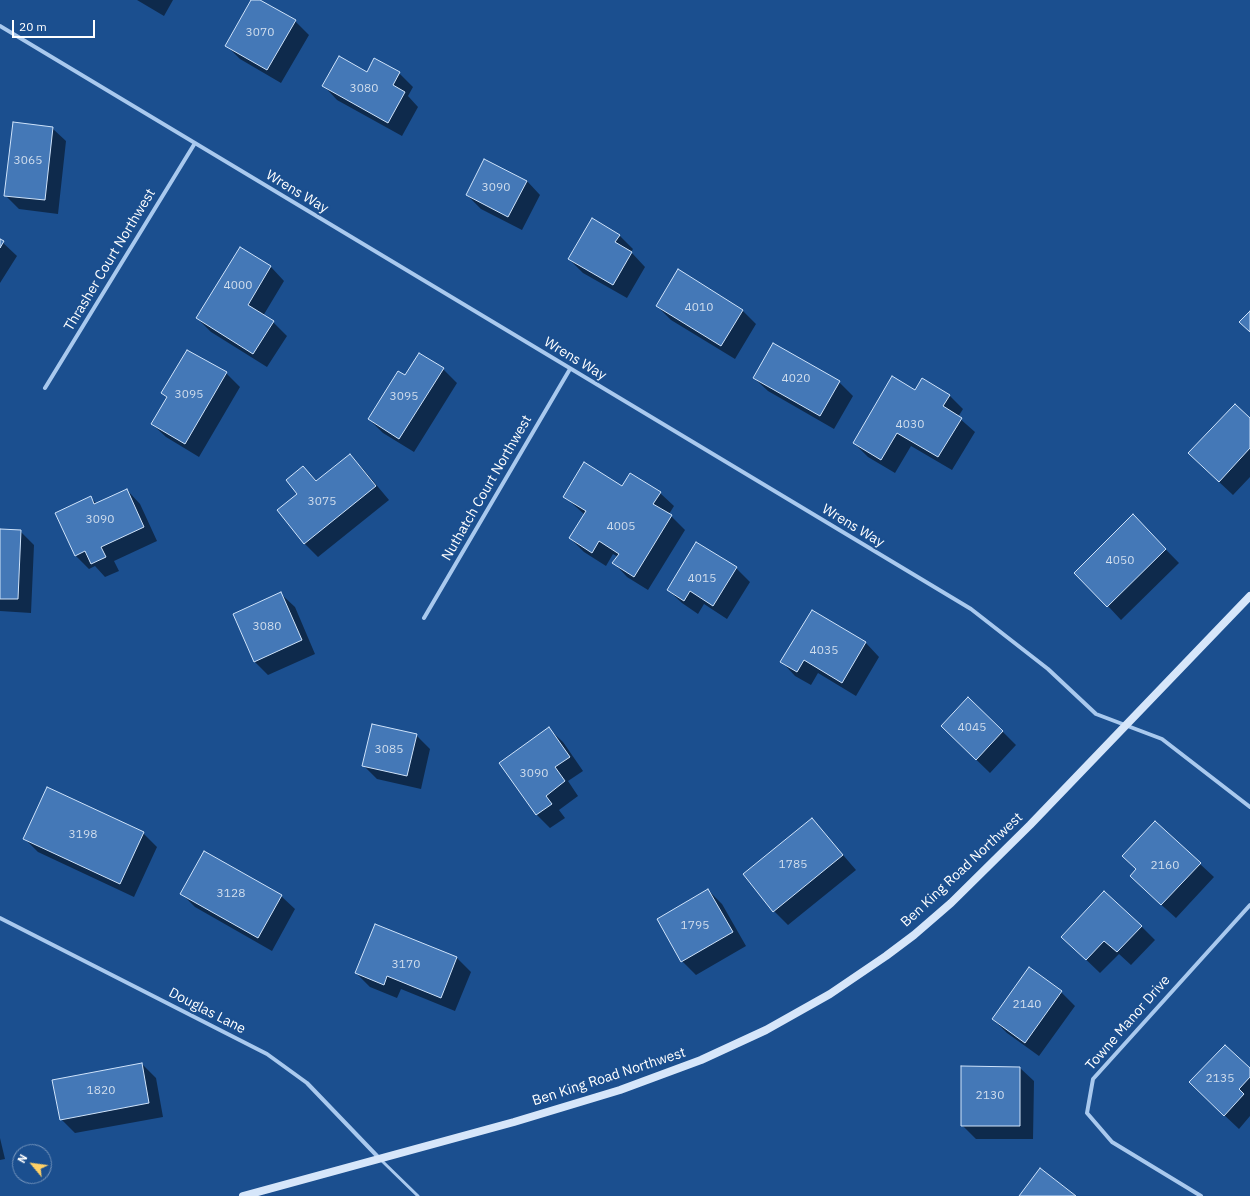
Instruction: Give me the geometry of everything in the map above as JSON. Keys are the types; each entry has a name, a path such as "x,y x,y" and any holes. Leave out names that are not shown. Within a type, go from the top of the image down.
{"street":[{"name":"Wrens Way","path":"0,26 971,610 1048,669 1096,714 1126,726"},
{"name":"Thrasher Court Northwest","path":"45,388 195,143"},
{"name":"Nuthatch Court Northwest","path":"424,618 570,369"},
{"name":"Ben King Road Northwest","path":"243,1196 514,1122 620,1090 701,1060 766,1030 830,994 891,952 951,903 1126,726 1250,596"},
{"path":"1126,726 1162,739 1250,806"},
{"name":"Towne Manor Drive","path":"1200,1196 1112,1142 1087,1113 1093,1079 1117,1050 1250,905"},
{"name":"Douglas Lane","path":"0,918 267,1054 307,1083 379,1158"}],"lane":[{"path":"379,1158 418,1196"}],"building":[{"path":"251,0 260,0 296,20 267,70 225,46"},
{"path":"339,56 367,72 374,58 400,72 393,85 405,92 388,123 322,86"},
{"path":"13,122 53,127 45,200 4,196"},
{"path":"484,159 527,181 508,217 466,195"},
{"path":"592,218 620,235 615,242 632,252 613,285 568,259"},
{"path":"0,239 4,241 0,248"},
{"path":"240,247 271,266 248,305 274,321 253,354 196,318"},
{"path":"678,269 743,310 721,346 656,306"},
{"path":"1250,311 1250,332 1239,322"},
{"path":"773,343 840,381 820,416 753,378"},
{"path":"187,350 227,372 185,444 151,424 167,397 161,393"},
{"path":"419,353 444,368 399,439 368,419 398,371 405,375"},
{"path":"892,376 915,390 922,378 950,395 943,406 962,418 938,457 897,433 881,460 853,443"},
{"path":"1235,404 1250,418 1250,448 1219,482 1188,453"},
{"path":"350,454 376,486 304,544 277,510 297,494 286,480 303,466 316,481"},
{"path":"584,462 622,486 630,473 661,492 653,504 672,515 634,577 612,563 619,554 599,541 592,553 569,538 586,511 563,497"},
{"path":"127,489 144,527 101,547 106,557 91,564 85,551 75,556 55,513 91,496 94,504"},
{"path":"1133,514 1166,549 1107,607 1074,573"},
{"path":"0,529 21,530 18,599 0,599"},
{"path":"696,542 737,567 713,606 690,591 684,601 667,590"},
{"path":"281,592 302,640 254,662 233,614"},
{"path":"812,610 866,642 842,683 804,660 797,672 780,662"},
{"path":"968,697 1003,731 976,760 941,726"},
{"path":"372,724 417,734 407,776 362,766"},
{"path":"549,727 570,757 555,767 565,781 546,796 552,804 536,815 499,763"},
{"path":"47,787 144,832 120,884 23,839"},
{"path":"812,818 843,855 773,912 743,874"},
{"path":"1155,821 1201,863 1161,905 1130,876 1136,869 1122,856"},
{"path":"204,851 282,895 258,938 180,894"},
{"path":"708,889 733,932 681,962 657,919"},
{"path":"1104,891 1142,926 1117,952 1104,941 1086,960 1061,937"},
{"path":"375,924 457,957 441,998 387,976 384,985 355,973"},
{"path":"1029,967 1062,991 1025,1043 992,1019"},
{"path":"1225,1045 1250,1068 1250,1077 1239,1089 1244,1094 1224,1116 1189,1082"},
{"path":"142,1063 149,1103 60,1120 52,1080"},
{"path":"961,1066 1020,1067 1020,1126 961,1126"},
{"path":"1040,1168 1076,1196 1019,1196"}]}
